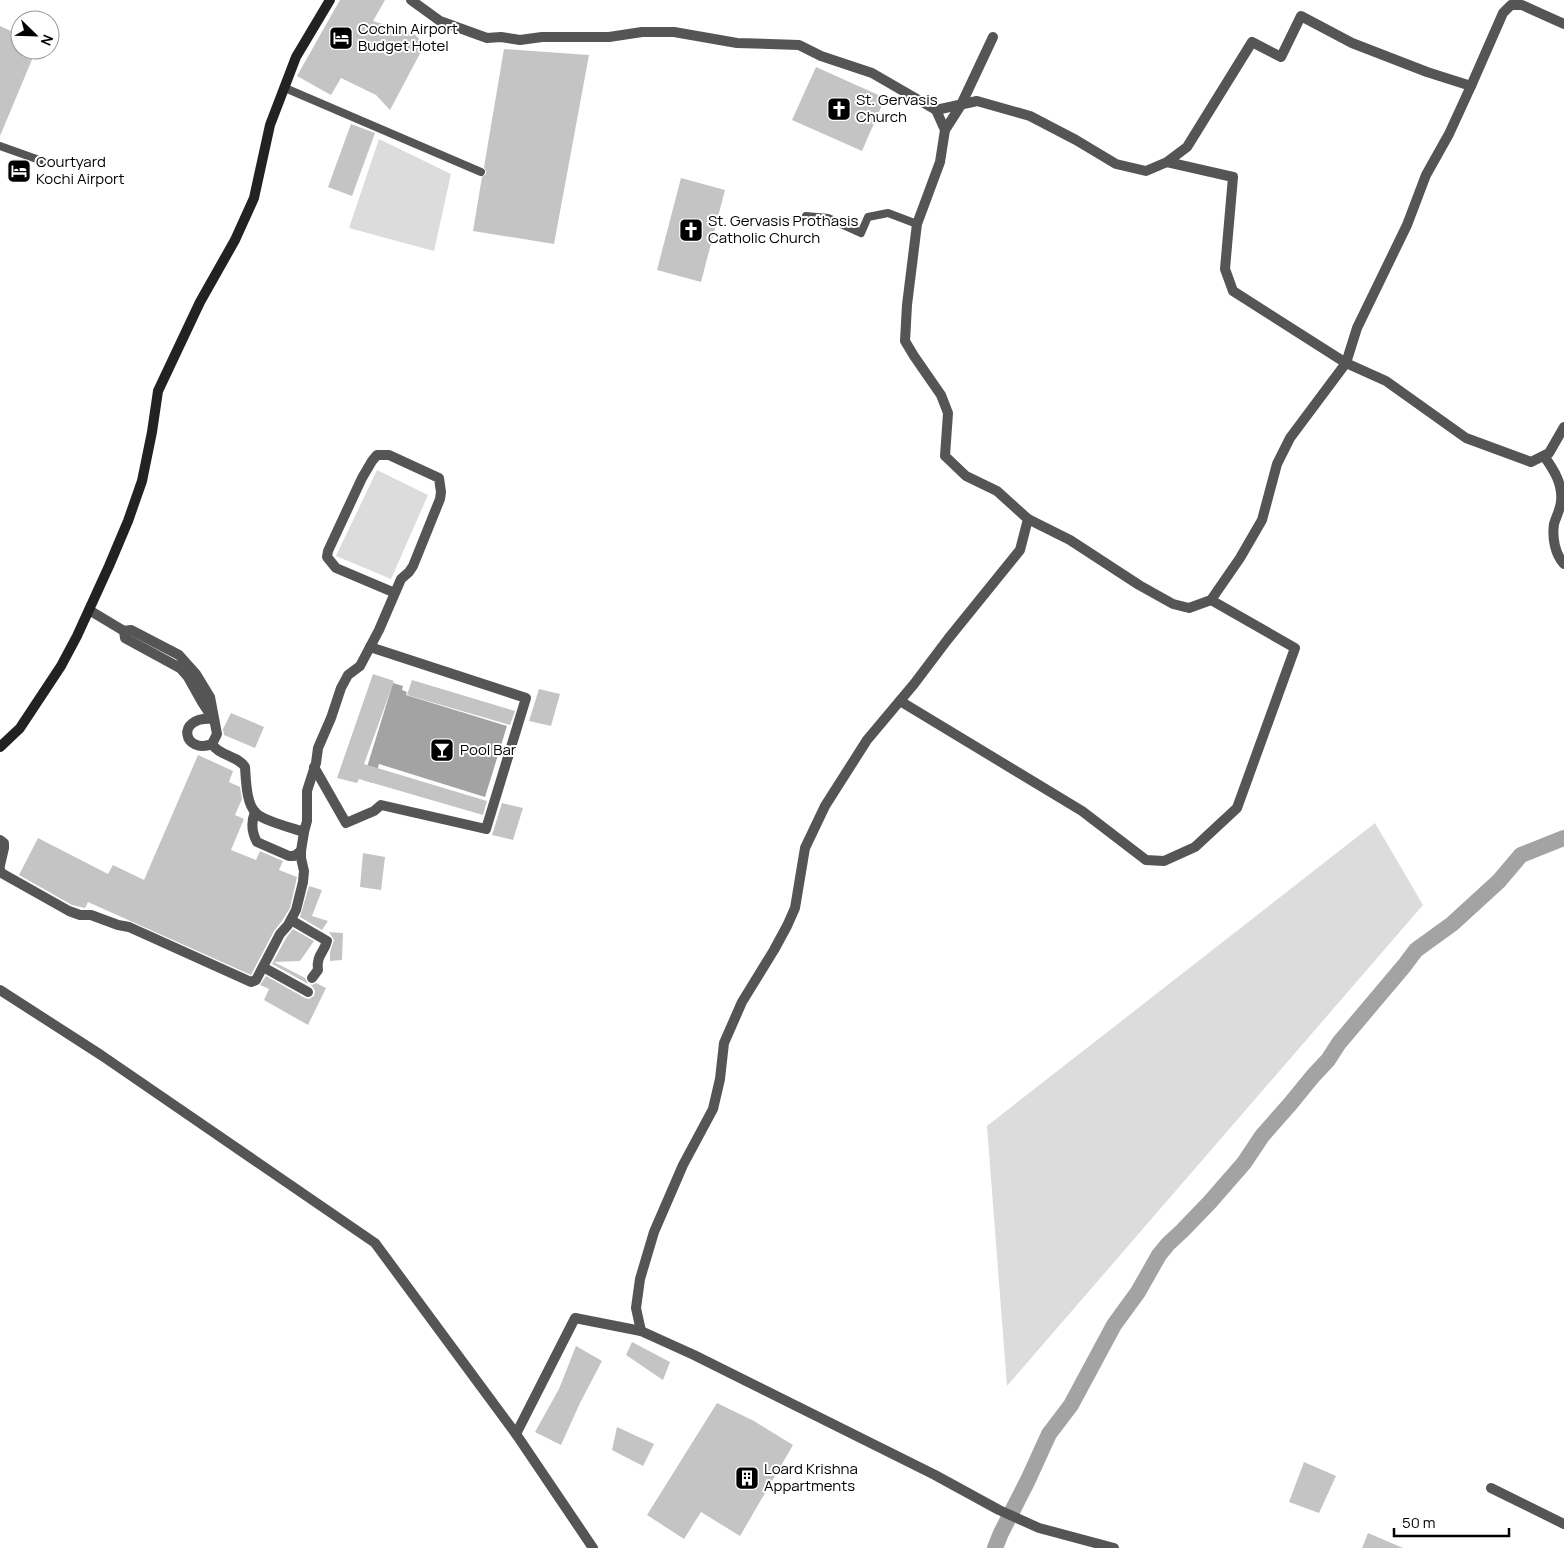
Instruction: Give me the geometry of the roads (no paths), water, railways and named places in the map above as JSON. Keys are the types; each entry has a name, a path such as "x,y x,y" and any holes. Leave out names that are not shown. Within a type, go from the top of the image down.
{"main road":[{"path":"0,748 20,728 61,666 89,610 128,521 142,480 158,391 200,302 235,240 254,198 270,125 296,57 330,0"}],"street":[{"path":"411,0 440,21 488,38 501,37 520,40 542,37 609,36 642,32 674,32 737,43 799,45 821,56 872,73 936,110 945,130"},
{"path":"993,37 962,105 945,130 940,162 917,224 907,305 905,341 940,395 948,413 945,456 966,476 997,491 1028,519 1070,540 1139,585 1173,604 1189,608 1211,600 1240,558 1262,520 1277,464 1290,438 1346,363 1357,328 1407,225 1426,176 1449,134 1504,13 1511,5 1522,5 1564,24"},
{"path":"936,110 977,101 1030,116 1116,164 1146,171 1167,162 1187,147 1252,42 1281,57 1301,16 1352,43 1427,72 1471,86"},
{"path":"1167,162 1233,177 1225,268 1233,291 1346,363 1386,381 1466,438 1531,462 1549,453 1564,427"},
{"path":"0,869 0,872 5,875 80,915 91,915 118,925 130,927 243,980 251,982 256,980 280,934 291,920 299,900 304,871 301,851 307,821 307,791 318,748 331,718 343,682 348,675 360,666 379,630 395,593 401,579 413,566 440,499 441,485 439,478 403,460 383,454 377,455 362,478 328,551 328,557 336,568 395,593"},
{"path":"1544,456 1556,472 1560,490 1561,502 1554,525 1553,538 1558,558 1564,564"},
{"path":"641,1331 636,1308 640,1280 654,1232 683,1165 713,1109 720,1079 724,1043 742,1002 787,926 795,908 805,848 825,806 867,740 1020,550 1028,519"},
{"path":"900,701 1082,811 1146,860 1164,861 1194,847 1237,808 1295,648 1211,600"},
{"path":"89,610 124,630 131,630 170,650 184,660 199,678 210,697 217,734 212,744"},
{"path":"314,767 346,823 374,811 381,804 486,829 526,698 370,647"},
{"path":"212,744 197,746 187,736 187,731 197,720 213,719"},
{"path":"212,744 214,749 242,762 245,766 250,804 255,812 304,832"},
{"path":"255,812 252,824 257,842 289,856 294,856 301,851"},
{"path":"0,840 4,842 4,848 0,865"},
{"path":"291,920 327,941 317,960 318,970 312,978"},
{"path":"263,967 308,992"},
{"path":"0,990 101,1055 375,1243 516,1434 593,1548"},
{"path":"516,1434 575,1318 641,1331 917,1466 1029,1524 1114,1548"},
{"path":"1491,1488 1564,1524"}],"lane":[{"path":"285,88 481,172"},
{"path":"0,146 45,162"},
{"path":"806,216 828,218 861,233 868,217 888,213 917,224"}],"waterway":[{"path":"995,1548 1049,1434 1071,1405 1114,1325 1138,1292 1159,1255 1244,1163 1262,1136 1328,1060 1339,1043 1416,950 1452,924 1499,881 1521,855 1564,838"}],"place":[{"name":"Cochin Airport Budget Hotel","path":"341,38"},
{"name":"St. Gervasis Church","path":"839,109"},
{"name":"Courtyard Kochi Airport","path":"19,171"},
{"name":"St. Gervasis Prothasis Catholic Church","path":"691,230"},
{"name":"Pool Bar","path":"442,750"},
{"name":"Loard Krishna Appartments","path":"747,1478"}]}
